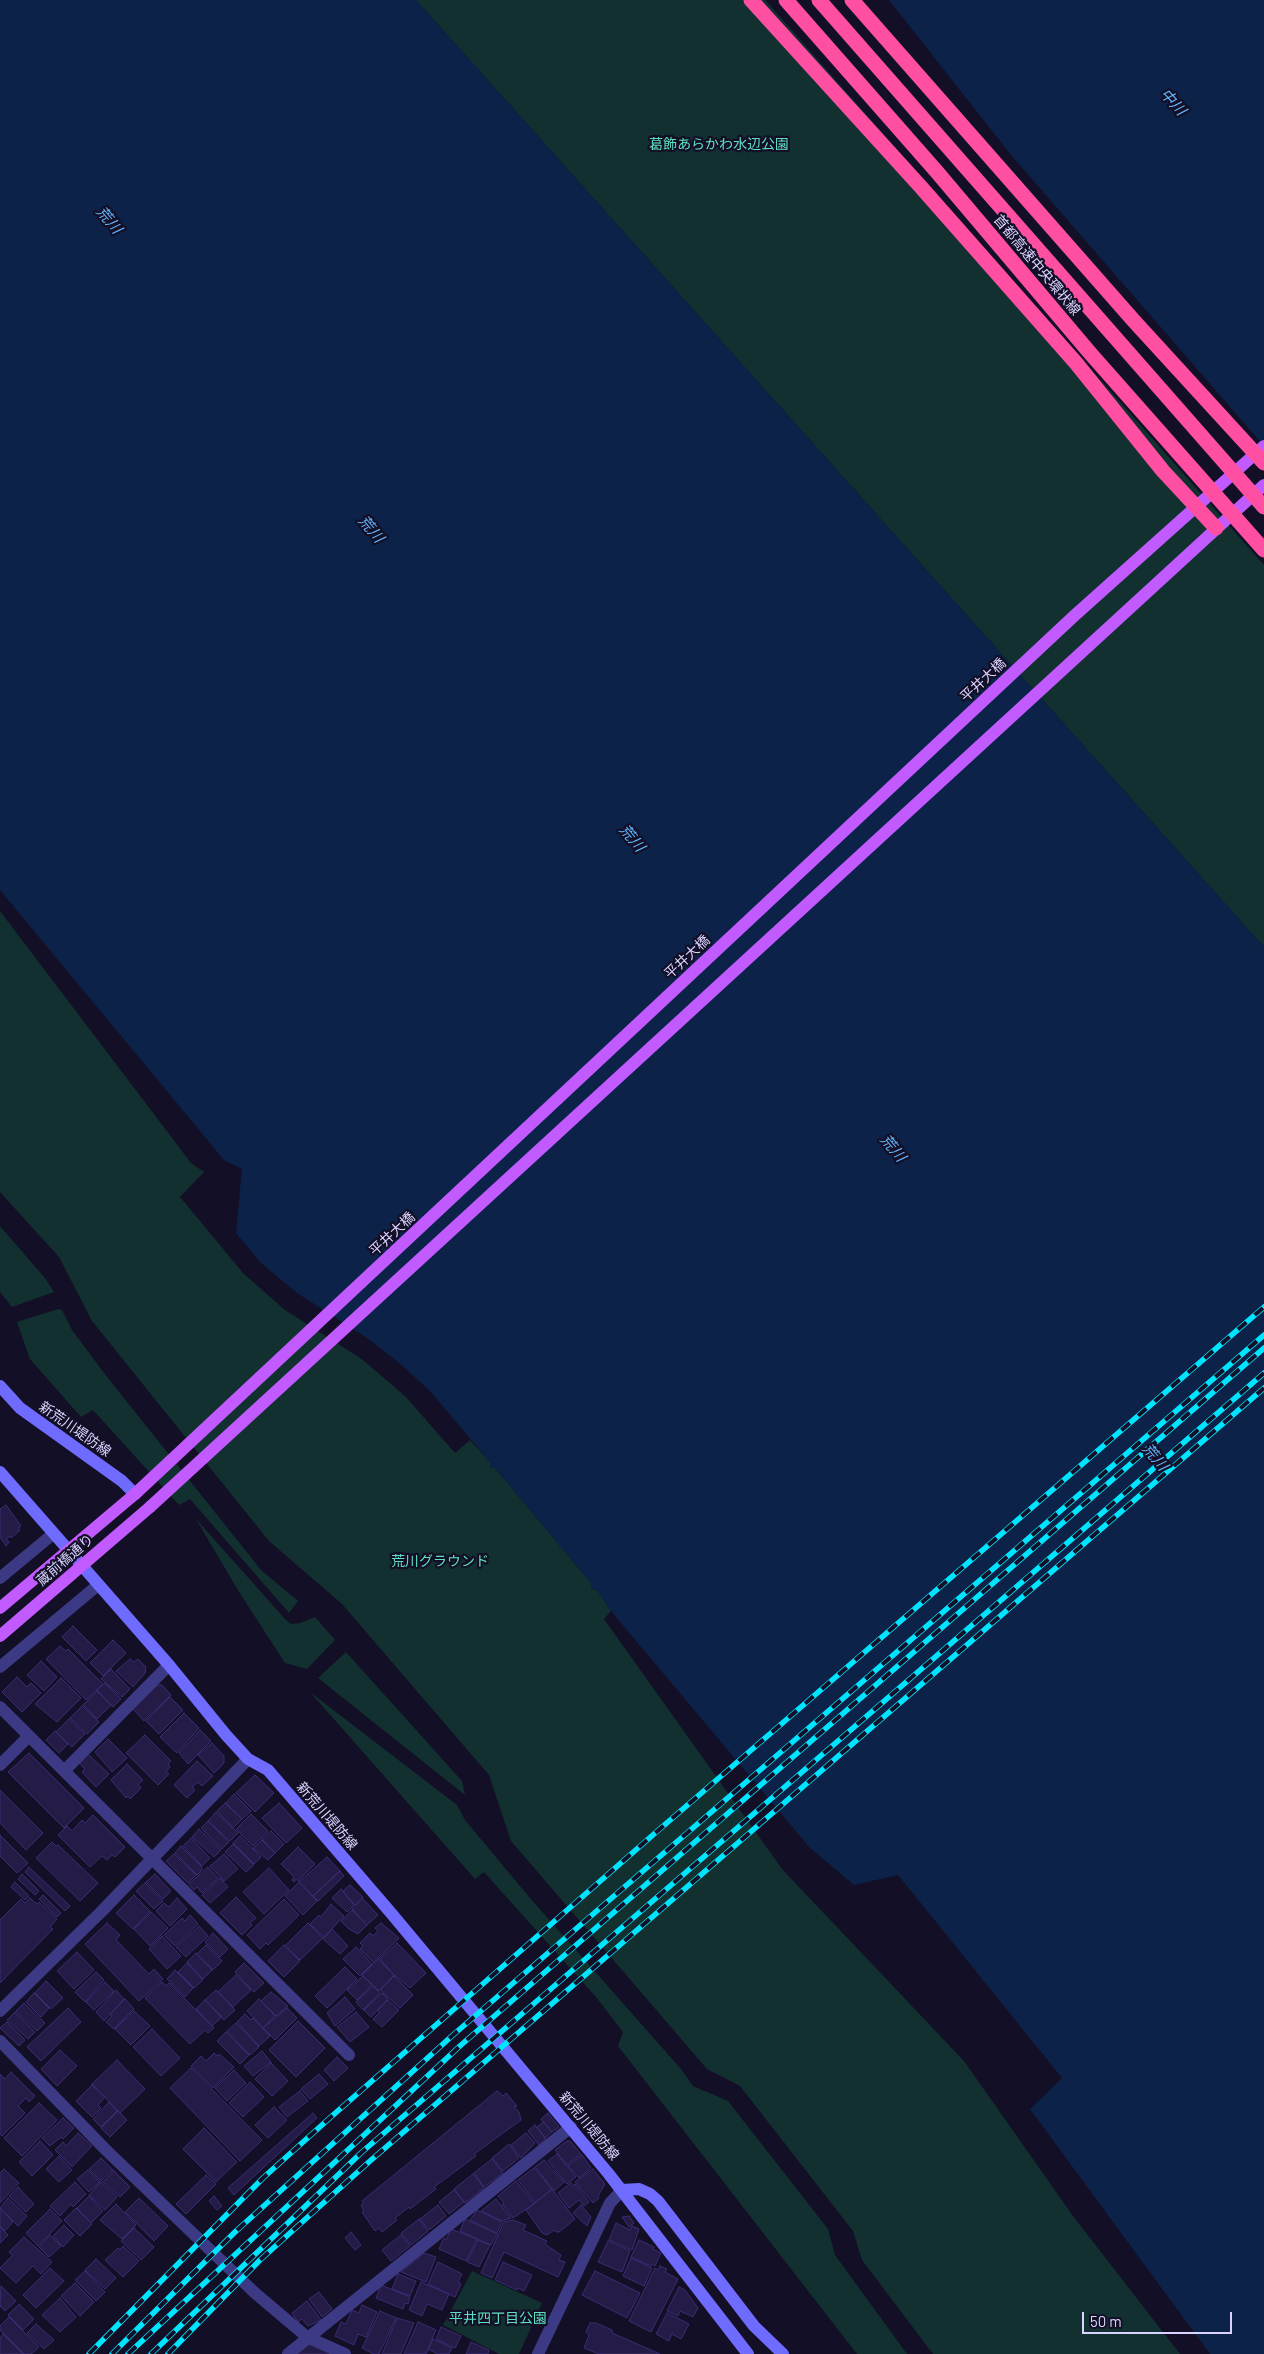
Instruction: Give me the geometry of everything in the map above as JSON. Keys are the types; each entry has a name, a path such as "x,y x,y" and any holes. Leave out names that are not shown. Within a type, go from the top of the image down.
{"highway":[{"path":"751,0 920,186 1076,363 1163,471 1216,528"},
{"name":"首都高速中央環状線","path":"786,0 937,172 1096,360 1264,550"},
{"name":"首都高速中央環状線","path":"820,0 1264,507"},
{"path":"852,0 1134,321 1261,454"}],"main road":[{"name":"平井大橋","path":"135,1494 1074,616 1195,506 1261,454"},
{"path":"1216,528 1264,486"},
{"name":"蔵前橋通り","path":"0,1636 150,1507 1216,528"},
{"name":"新荒川堤防線","path":"0,1386 20,1408 122,1481 135,1494"},
{"name":"新荒川堤防線","path":"0,1472 169,1664 226,1735 248,1759 268,1770 571,2127 748,2354"},
{"name":"蔵前橋通り","path":"0,1608 135,1494"},
{"path":"622,2190 639,2189 650,2194 658,2201 754,2326 784,2354"}],"street":[{"path":"0,1578 53,1534"},
{"path":"0,1667 98,1585"},
{"path":"64,1771 169,1664"},
{"path":"0,1707 349,2055"},
{"path":"0,1766 29,1736"},
{"path":"0,2011 102,1911 248,1759"},
{"path":"0,2041 105,2148 233,2272 307,2337 345,2354"},
{"path":"288,2354 571,2127"},
{"path":"538,2354 610,2203 622,2190"}],"green space":[{"name":"葛飾あらかわ水辺公園","path":"416,0 765,0 1264,565 1264,947"},
{"name":"荒川グラウンド","path":"0,911 191,1163 204,1172 180,1197 244,1274 285,1310 363,1360 405,1396 455,1453 470,1440 490,1462 491,1468 495,1468 591,1583 591,1588 598,1591 611,1611 604,1619 782,1869 964,2061 1073,2216 1180,2354 933,2354 862,2260 853,2231 740,2086 707,2069 511,1841 489,1775 342,1604 269,1541 92,1321 59,1257 0,1192"},
{"path":"0,1226 45,1278 54,1292 12,1307 0,1292"},
{"path":"58,1309 62,1310 72,1330 104,1373 261,1570 298,1601 289,1613 190,1499 179,1505 93,1410 81,1417 30,1359 17,1322"},
{"path":"196,1519 286,1620 291,1624 300,1623 315,1617 335,1640 307,1669 285,1663 239,1592"},
{"path":"346,1652 462,1781 465,1795 318,1678"},
{"path":"310,1692 457,1805 465,1820 530,1898 681,2069 693,2086 728,2101 828,2229 835,2255 907,2354 857,2354 618,2046 623,2032 596,1997 484,1872 475,1879"},
{"name":"平井四丁目公園","path":"472,2271 542,2303 519,2354 499,2354 443,2325"}],"water":[{"name":"荒川","path":"0,0 416,0 1264,947 1264,2354 1210,2354 1030,2109 1062,2078 898,1875 854,1885 810,1848 611,1611 598,1591 591,1588 591,1583 495,1468 491,1468 490,1462 429,1390 398,1362 367,1338 297,1293 261,1263 236,1233 242,1169 224,1160 0,890"},
{"name":"中川","path":"889,0 1264,0 1264,446 1011,155"}],"building":[{"path":"6,1505 21,1526 18,1528 20,1530 11,1538 10,1536 6,1539 9,1542 6,1546 0,1537 0,1509"},
{"path":"73,1626 97,1650 86,1661 62,1637"},
{"path":"113,1640 126,1653 103,1676 90,1663"},
{"path":"60,1646 66,1651 68,1649 103,1684 86,1700 46,1659"},
{"path":"130,1659 134,1662 138,1659 146,1667 145,1673 133,1687 116,1671"},
{"path":"41,1661 57,1677 44,1691 27,1675"},
{"path":"111,1669 130,1689 122,1697 101,1679"},
{"path":"17,1677 27,1687 31,1683 41,1693 22,1712 2,1692"},
{"path":"61,1678 81,1698 57,1722 35,1704"},
{"path":"105,1683 121,1699 113,1707 97,1690"},
{"path":"154,1685 162,1685 171,1695 144,1721 131,1707"},
{"path":"97,1691 111,1705 97,1719 83,1705"},
{"path":"170,1697 183,1710 159,1734 146,1721"},
{"path":"82,1706 99,1722 87,1734 70,1718"},
{"path":"184,1713 199,1728 177,1753 160,1737"},
{"path":"69,1719 85,1734 72,1747 56,1732"},
{"path":"200,1730 211,1741 188,1764 179,1753"},
{"path":"55,1731 68,1744 59,1753 46,1740"},
{"path":"145,1735 171,1761 168,1764 170,1767 166,1772 169,1774 158,1785 126,1753"},
{"path":"108,1739 127,1758 112,1772 95,1752"},
{"path":"212,1743 224,1756 224,1763 214,1773 198,1755"},
{"path":"29,1753 84,1808 64,1828 8,1772"},
{"path":"88,1754 109,1774 96,1787 82,1772 85,1769 79,1763"},
{"path":"197,1761 213,1776 202,1786 198,1782 192,1787 195,1790 187,1798 174,1785"},
{"path":"127,1764 143,1780 138,1784 141,1788 130,1799 128,1796 126,1798 111,1780"},
{"path":"255,1775 274,1793 255,1812 236,1793"},
{"path":"0,1790 43,1833 26,1850 0,1823"},
{"path":"234,1794 251,1811 242,1819 226,1803"},
{"path":"225,1803 242,1819 233,1828 217,1811"},
{"path":"279,1803 302,1828 286,1843 262,1818"},
{"path":"216,1812 238,1833 230,1841 208,1821"},
{"path":"251,1814 268,1831 253,1846 236,1829"},
{"path":"93,1815 125,1847 115,1857 112,1855 107,1860 102,1856 90,1867 58,1835 67,1826 72,1831 82,1820 85,1823"},
{"path":"208,1821 229,1842 222,1849 201,1828"},
{"path":"199,1829 221,1850 214,1857 192,1837"},
{"path":"271,1831 284,1844 275,1853 262,1839"},
{"path":"0,1835 28,1863 17,1873 0,1856"},
{"path":"240,1836 261,1857 254,1864 233,1843"},
{"path":"191,1838 210,1858 202,1866 183,1846"},
{"path":"262,1840 275,1853 268,1860 253,1848"},
{"path":"52,1842 56,1846 58,1845 98,1883 80,1901 36,1858"},
{"path":"233,1844 254,1865 246,1872 225,1852"},
{"path":"181,1846 202,1867 202,1870 197,1875 175,1853"},
{"path":"298,1847 315,1864 298,1881 296,1879 294,1882 292,1880 294,1877 281,1864"},
{"path":"174,1854 196,1875 188,1883 166,1861"},
{"path":"224,1854 238,1869 224,1881 210,1866"},
{"path":"327,1857 340,1871 313,1896 299,1882"},
{"path":"29,1867 70,1906 65,1911 25,1872"},
{"path":"208,1867 218,1878 202,1893 197,1887 194,1890 189,1884"},
{"path":"269,1868 289,1890 264,1914 243,1892"},
{"path":"340,1871 344,1876 318,1901 313,1896"},
{"path":"22,1874 39,1891 35,1895 18,1879"},
{"path":"155,1874 171,1891 163,1899 146,1882"},
{"path":"220,1878 228,1887 210,1903 202,1895"},
{"path":"15,1882 29,1896 25,1900 11,1887"},
{"path":"299,1882 317,1901 303,1915 285,1896"},
{"path":"145,1883 163,1901 154,1909 136,1891"},
{"path":"350,1885 363,1897 355,1905 343,1891"},
{"path":"341,1889 354,1905 347,1912 332,1898"},
{"path":"43,1895 61,1913 57,1917 39,1899"},
{"path":"134,1895 150,1911 133,1929 116,1913"},
{"path":"236,1897 256,1918 242,1935 220,1913"},
{"path":"30,1898 37,1904 39,1902 57,1919 50,1927 53,1929 0,1983 0,1920 21,1899 25,1903"},
{"path":"177,1898 187,1909 170,1926 156,1911 164,1903 169,1907"},
{"path":"284,1899 299,1915 268,1945 266,1943 260,1949 247,1935"},
{"path":"363,1899 378,1915 367,1925 352,1909"},
{"path":"331,1904 344,1916 324,1937 310,1924 319,1915 321,1917"},
{"path":"352,1910 367,1925 358,1934 341,1921"},
{"path":"151,1912 168,1928 150,1946 134,1929"},
{"path":"190,1915 198,1924 175,1946 164,1935 182,1918 185,1921"},
{"path":"107,1923 120,1935 116,1940 149,1974 154,1969 163,1979 139,2001 85,1944"},
{"path":"308,1923 323,1938 300,1960 285,1946"},
{"path":"381,1923 399,1938 374,1963 360,1949 363,1946 360,1943 370,1933 373,1936 378,1931 375,1928"},
{"path":"199,1926 208,1936 186,1957 176,1947"},
{"path":"332,1929 348,1946 340,1954 323,1939"},
{"path":"213,1933 228,1949 220,1957 205,1942"},
{"path":"162,1936 181,1956 167,1969 149,1949"},
{"path":"397,1943 426,1973 410,1988 394,1975 380,1959"},
{"path":"206,1945 222,1961 213,1970 197,1954"},
{"path":"284,1945 300,1961 284,1977 268,1961"},
{"path":"356,1947 372,1964 360,1976 343,1959"},
{"path":"77,1952 94,1970 74,1989 57,1971"},
{"path":"196,1953 212,1970 203,1979 187,1962"},
{"path":"378,1959 394,1975 379,1991 362,1975"},
{"path":"187,1963 203,1980 194,1988 178,1972"},
{"path":"244,1963 264,1983 254,1992 235,1972"},
{"path":"345,1967 357,1979 327,2008 315,1996"},
{"path":"175,1970 193,1988 185,1997 167,1979"},
{"path":"96,1972 104,1980 85,2002 75,1992"},
{"path":"236,1975 251,1990 233,2007 218,1992"},
{"path":"363,1976 372,1985 357,2000 347,1990"},
{"path":"394,1976 413,1995 400,2008 381,1991"},
{"path":"46,1981 63,1998 51,2009 35,1993"},
{"path":"105,1982 114,1991 94,2010 86,2002"},
{"path":"162,1982 166,1986 169,1983 214,2028 208,2033 205,2030 190,2044 145,1998"},
{"path":"373,1986 380,1993 363,2010 356,2002"},
{"path":"116,1990 124,1999 104,2021 96,2012"},
{"path":"216,1990 235,2010 224,2020 205,2000"},
{"path":"271,1992 288,2006 276,2016 261,2001"},
{"path":"34,1993 49,2008 41,2017 26,2002"},
{"path":"382,1993 388,1999 371,2017 364,2010"},
{"path":"345,1997 355,2009 335,2026 327,2013"},
{"path":"125,1999 134,2009 114,2029 106,2022 112,2016 110,2014"},
{"path":"259,1999 275,2016 263,2028 247,2011"},
{"path":"205,2000 222,2017 212,2026 196,2009"},
{"path":"388,2000 399,2010 382,2027 373,2019 380,2012 377,2010"},
{"path":"24,2003 45,2023 37,2031 16,2011"},
{"path":"68,2008 81,2022 41,2061 27,2047"},
{"path":"287,2008 297,2018 275,2040 263,2028"},
{"path":"134,2011 150,2026 131,2045 115,2029"},
{"path":"15,2012 35,2032 28,2039 7,2020"},
{"path":"356,2012 369,2027 350,2042 337,2027"},
{"path":"245,2014 251,2020 253,2018 270,2036 259,2046 237,2022"},
{"path":"298,2021 325,2048 296,2077 269,2050"},
{"path":"7,2022 25,2040 19,2046 0,2028"},
{"path":"236,2023 259,2047 250,2055 227,2031"},
{"path":"152,2029 180,2058 161,2076 133,2047"},
{"path":"226,2032 249,2055 240,2064 217,2041"},
{"path":"60,2050 77,2066 57,2086 41,2069"},
{"path":"262,2051 271,2062 253,2076 244,2066"},
{"path":"214,2053 217,2056 219,2054 234,2067 213,2088 191,2066 201,2056 206,2061"},
{"path":"337,2057 348,2068 334,2081 324,2070"},
{"path":"117,2060 145,2089 120,2113 92,2084"},
{"path":"271,2063 288,2081 272,2096 255,2079"},
{"path":"191,2068 262,2140 240,2161 170,2088"},
{"path":"234,2070 246,2083 227,2101 215,2088"},
{"path":"11,2072 35,2096 29,2102 26,2098 18,2106 25,2113 2,2136 0,2134 0,2074 5,2079"},
{"path":"319,2074 328,2084 310,2099 301,2089"},
{"path":"250,2082 264,2097 243,2117 229,2103"},
{"path":"92,2085 105,2097 98,2105 101,2108 92,2117 76,2101"},
{"path":"300,2091 308,2101 287,2117 279,2107"},
{"path":"497,2091 503,2096 506,2093 517,2106 514,2107 519,2112 521,2120 474,2154 476,2156 434,2187 436,2189 410,2209 409,2207 395,2218 397,2220 382,2232 379,2228 375,2231 362,2212 364,2211 361,2205 364,2203 362,2201"},
{"path":"109,2102 117,2111 101,2127 93,2119"},
{"path":"39,2103 57,2120 22,2156 4,2138"},
{"path":"274,2107 287,2120 268,2138 255,2125"},
{"path":"118,2111 127,2120 110,2137 101,2128"},
{"path":"313,2113 317,2118 234,2195 228,2188"},
{"path":"548,2113 559,2127 552,2132 541,2119"},
{"path":"63,2118 74,2128 63,2139 61,2137 50,2146 42,2138"},
{"path":"543,2122 552,2132 545,2138 537,2127"},
{"path":"535,2125 546,2139 539,2145 528,2131"},
{"path":"204,2128 237,2162 216,2182 183,2149"},
{"path":"78,2133 92,2146 72,2167 55,2150 63,2142 66,2146"},
{"path":"526,2133 535,2143 521,2158 511,2145"},
{"path":"40,2141 53,2155 32,2176 19,2162"},
{"path":"567,2141 570,2141 581,2154 567,2165 555,2150"},
{"path":"509,2144 519,2158 503,2171 492,2158"},
{"path":"557,2154 576,2177 567,2184 548,2161"},
{"path":"582,2155 591,2168 579,2178 568,2166"},
{"path":"59,2156 72,2170 59,2182 46,2169"},
{"path":"101,2158 113,2170 101,2181 89,2169"},
{"path":"492,2159 503,2173 484,2187 474,2173"},
{"path":"544,2160 564,2182 554,2191 535,2167"},
{"path":"534,2168 552,2189 535,2203 518,2180"},
{"path":"4,2169 19,2183 0,2203 0,2173"},
{"path":"593,2169 605,2184 598,2196 599,2198 593,2203 575,2182"},
{"path":"88,2170 100,2182 89,2192 77,2179"},
{"path":"114,2171 130,2187 120,2197 103,2182"},
{"path":"473,2174 484,2188 465,2203 454,2189"},
{"path":"206,2175 216,2184 186,2214 176,2204"},
{"path":"516,2181 534,2204 513,2218 498,2196"},
{"path":"75,2182 86,2194 73,2207 71,2204 60,2216 50,2206"},
{"path":"101,2182 117,2197 105,2210 89,2195"},
{"path":"571,2183 573,2186 575,2184 589,2202 584,2206 579,2200 569,2208 558,2193"},
{"path":"18,2187 34,2204 26,2212 9,2196"},
{"path":"552,2189 575,2219 559,2232 554,2230 547,2235 542,2233 526,2210"},
{"path":"454,2190 464,2202 449,2214 439,2202"},
{"path":"89,2196 103,2211 91,2223 77,2208"},
{"path":"214,2196 222,2206 217,2210 209,2201"},
{"path":"8,2198 27,2216 18,2226 0,2208"},
{"path":"139,2198 168,2226 154,2241 125,2212"},
{"path":"496,2199 511,2218 502,2221 481,2211"},
{"path":"116,2204 136,2225 122,2239 100,2220"},
{"path":"438,2205 446,2216 429,2230 420,2219"},
{"path":"581,2205 591,2217 587,2226 573,2213"},
{"path":"0,2208 13,2222 5,2231 0,2226"},
{"path":"76,2208 92,2224 80,2236 64,2220"},
{"path":"50,2209 62,2221 38,2246 26,2233"},
{"path":"477,2210 502,2222 497,2233 470,2220"},
{"path":"629,2216 634,2223 629,2227 622,2217"},
{"path":"419,2219 428,2231 411,2245 401,2233"},
{"path":"465,2219 497,2234 491,2245 460,2231"},
{"path":"513,2220 526,2225 523,2230 547,2241 545,2244 561,2255 559,2260 565,2262 558,2277 504,2252 492,2278 481,2273 504,2222"},
{"path":"616,2223 630,2230 632,2226 639,2229 632,2250 609,2240"},
{"path":"64,2225 74,2235 63,2247 53,2236"},
{"path":"0,2227 8,2235 0,2243"},
{"path":"134,2228 154,2247 141,2260 121,2241"},
{"path":"451,2229 477,2239 466,2261 439,2249"},
{"path":"351,2232 361,2245 355,2250 345,2238"},
{"path":"50,2235 61,2246 49,2257 39,2247"},
{"path":"401,2235 410,2246 391,2261 382,2250"},
{"path":"24,2237 52,2262 41,2274 33,2266 16,2283 0,2268 13,2255 9,2252"},
{"path":"478,2240 490,2245 479,2267 467,2262"},
{"path":"639,2240 654,2247 653,2249 661,2253 655,2266 631,2257"},
{"path":"608,2241 630,2251 622,2272 598,2262"},
{"path":"123,2246 139,2261 123,2277 105,2260"},
{"path":"424,2253 436,2257 426,2282 401,2272"},
{"path":"631,2258 652,2268 644,2286 623,2276"},
{"path":"96,2259 116,2278 105,2289 85,2270"},
{"path":"438,2262 462,2274 458,2282 461,2284 455,2297 428,2284"},
{"path":"503,2262 532,2275 524,2291 518,2288 517,2290 495,2280"},
{"path":"660,2266 667,2269 665,2272 678,2279 651,2332 629,2321 655,2268 658,2270"},
{"path":"50,2268 64,2281 36,2308 23,2295"},
{"path":"85,2271 105,2292 96,2301 75,2280"},
{"path":"595,2271 640,2293 627,2318 582,2295"},
{"path":"398,2274 416,2281 410,2296 392,2289"},
{"path":"421,2282 449,2294 442,2310 427,2304 422,2316 409,2310"},
{"path":"75,2283 94,2302 80,2316 61,2296"},
{"path":"381,2285 410,2297 408,2304 405,2303 403,2309 376,2298"},
{"path":"1,2286 16,2301 5,2311 0,2306"},
{"path":"679,2287 685,2290 698,2308 693,2317 680,2311 678,2316 667,2311"},
{"path":"319,2292 332,2309 322,2317 309,2299"},
{"path":"60,2298 76,2317 60,2332 42,2315"},
{"path":"307,2301 321,2320 308,2326 302,2319 298,2322 292,2313"},
{"path":"19,2304 34,2319 23,2330 8,2315"},
{"path":"362,2305 377,2312 366,2337 358,2334 354,2345 335,2336 341,2322 346,2324 352,2310 359,2313"},
{"path":"380,2311 396,2318 379,2354 374,2354 362,2348"},
{"path":"667,2313 689,2324 681,2339 672,2334 669,2341 656,2334"},
{"path":"9,2317 39,2347 31,2354 24,2354 0,2330 0,2326"},
{"path":"397,2318 414,2323 401,2354 382,2354"},
{"path":"418,2322 436,2330 426,2354 404,2354"},
{"path":"590,2323 596,2323 612,2330 612,2333 660,2354 599,2354 584,2348 589,2335 586,2332"},
{"path":"36,2324 54,2340 44,2349 27,2333"},
{"path":"441,2327 461,2336 455,2348 436,2339"},
{"path":"3,2334 23,2354 0,2354 0,2338"},
{"path":"433,2339 452,2348 449,2354 438,2354 428,2349"},
{"path":"471,2342 489,2350 488,2354 466,2354"},
{"path":"310,2343 333,2354 297,2354"}],"railway":[{"path":"89,2354 263,2178 332,2116 654,1834 1264,1307"},
{"path":"112,2354 235,2232 453,2035 1264,1335"},
{"path":"128,2354 461,2045 1264,1348"},
{"path":"151,2354 362,2152 1264,1373"},
{"path":"168,2354 260,2260 370,2161 1264,1388"}]}
